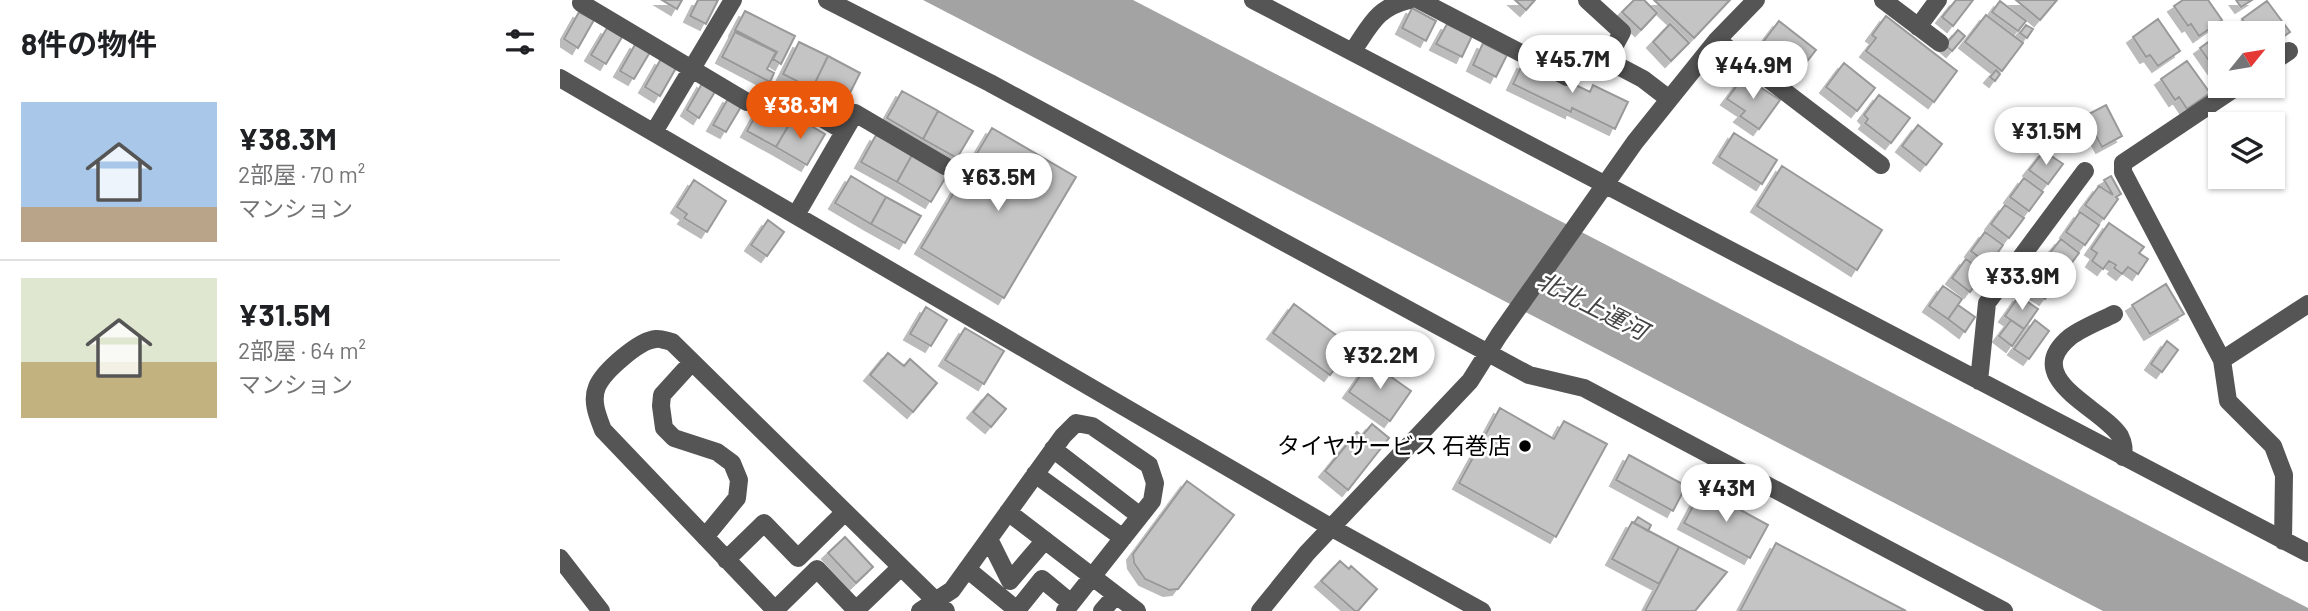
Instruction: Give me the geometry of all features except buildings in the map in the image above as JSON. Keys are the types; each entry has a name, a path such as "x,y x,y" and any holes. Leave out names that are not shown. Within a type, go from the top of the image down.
{"street":[{"path":"654,132 733,0"},
{"path":"827,0 990,83 1488,353 1529,374 1584,388 2004,611"},
{"path":"1253,0 2308,553"},
{"path":"1352,52 1374,20 1389,5 1409,0"},
{"path":"1419,0 1567,77 1607,60 1622,33 1587,0"},
{"path":"1260,611 1307,553 1470,381 1590,205 1669,99 1717,40 1756,0"},
{"path":"1883,0 1940,43"},
{"path":"1918,27 1938,0"},
{"path":"581,3 747,102"},
{"path":"1717,40 1881,165"},
{"path":"2286,54 2290,51"},
{"path":"1607,60 1643,79 1669,99"},
{"path":"560,78 1332,528 1482,611"},
{"path":"773,90 845,131"},
{"path":"2220,98 2123,163 2123,172 2222,360 2228,401 2273,446 2284,475 2283,541"},
{"path":"796,215 855,113 945,166"},
{"path":"1979,381 1987,303 2085,171"},
{"path":"2222,360 2308,304"},
{"path":"2114,314 2070,337 2057,351 2054,366 2063,387 2118,433 2124,446 2123,457"},
{"path":"901,567 856,610 817,569 775,610 603,430 595,408 597,387 623,356 640,344 656,339 672,342 941,606"},
{"path":"692,362 662,394 664,428 674,438 717,452 732,463 739,480 737,498 705,537"},
{"path":"920,611 941,606 967,569 1009,512 1053,449 1076,424 1092,426 1149,465 1155,483 1152,501 1068,607 1042,579 1017,610 967,569"},
{"path":"1053,449 1140,516"},
{"path":"1035,474 1123,538"},
{"path":"726,560 764,523 798,558 845,512"},
{"path":"1009,512 1137,611"},
{"path":"989,539 1010,581 1045,540"},
{"path":"560,558 601,611"},
{"path":"1102,611 1116,595"}],"water":[{"name":"北北上運河","path":"923,0 1133,0 2308,608 2308,611 2103,611"}],"place":[{"name":"タイヤサービス 石巻店","path":"1525,446"}]}
